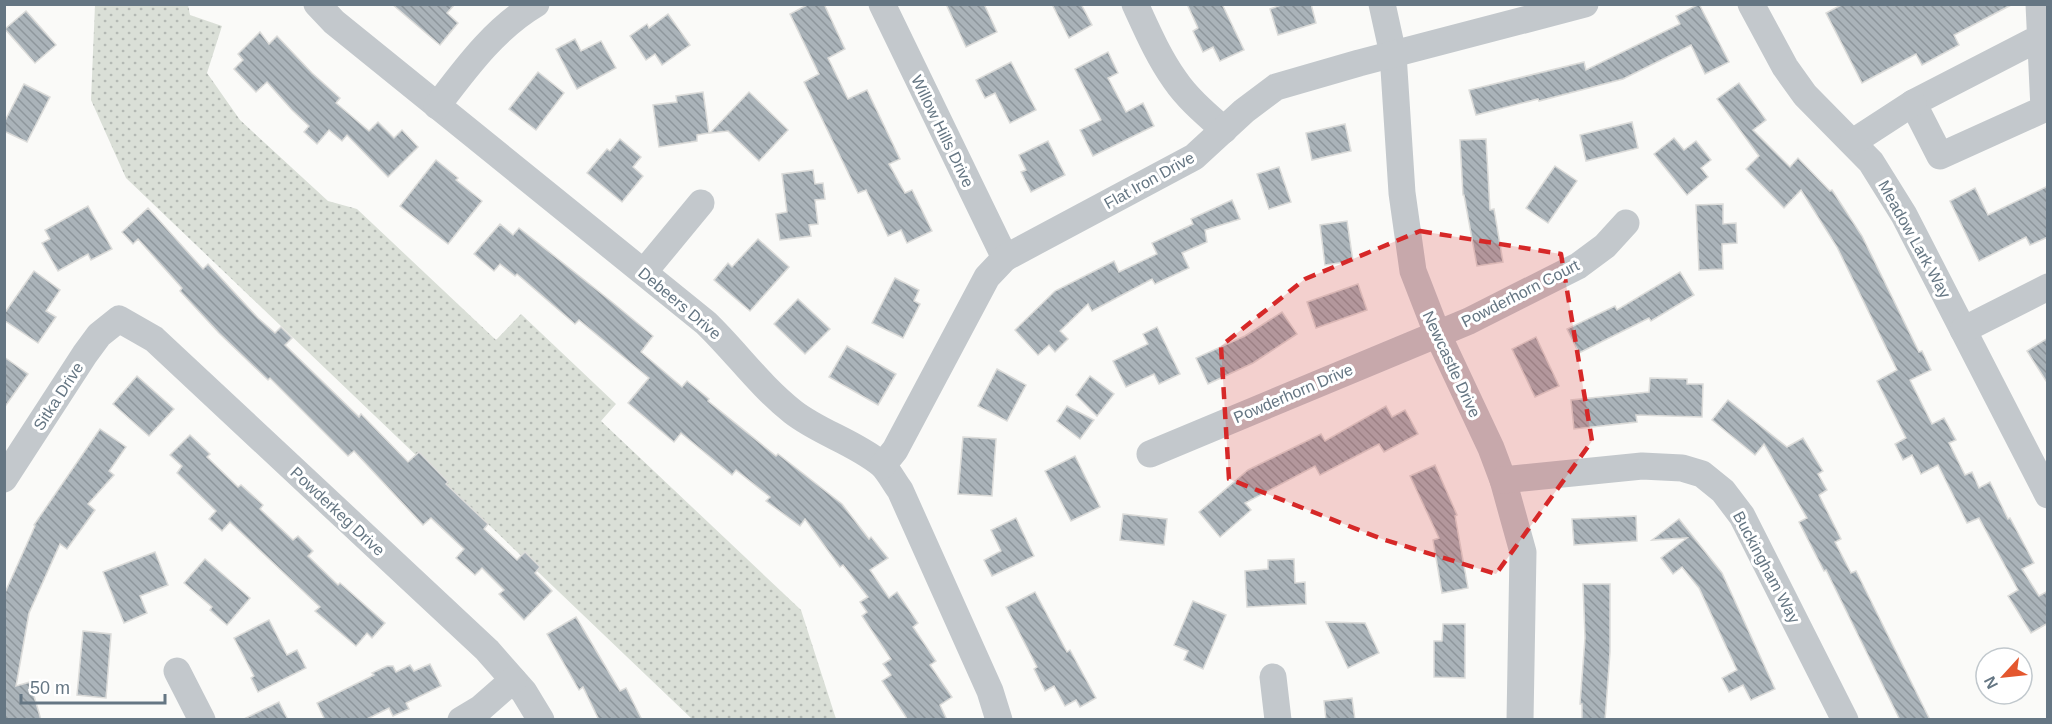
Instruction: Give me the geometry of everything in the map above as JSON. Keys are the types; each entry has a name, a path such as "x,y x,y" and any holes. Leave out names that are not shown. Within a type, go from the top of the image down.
{"street":[{"name":"Debeers Drive","path":"316,4 334,22 706,323 729,345 748,370 771,394 796,415 883,465 900,490 990,691 999,720"},
{"path":"437,106 500,30 516,16 536,4"},
{"name":"Willow Hills Drive","path":"882,4 1005,258"},
{"path":"1135,4 1174,80 1194,103 1224,130"},
{"name":"Newcastle Drive","path":"1382,4 1393,54 1402,193 1413,270 1437,333 1487,439 1503,480 1523,552 1520,720"},
{"name":"Flat Iron Drive","path":"883,465 895,450 987,277 1005,258 1186,162 1214,141 1258,99 1276,87 1585,4"},
{"name":"Meadow Lark Way","path":"1751,4 1785,67 1805,95 1870,162 1899,206 2048,495"},
{"path":"1913,103 1940,156 2044,109 2039,4"},
{"path":"1852,142 1913,103 2041,37"},
{"path":"644,272 701,203"},
{"name":"Powderhorn Court","path":"1437,333 1469,321 1578,266 1605,246 1626,223"},
{"path":"1963,330 2048,287"},
{"name":"Sitka Drive","path":"4,479 85,354 99,336 119,319"},
{"name":"Powderkeg Drive","path":"119,319 154,339 487,650 524,692 541,720"},
{"name":"Powderhorn Drive","path":"1150,454 1437,333"},
{"name":"Buckingham Way","path":"1503,480 1642,465 1672,467 1702,474 1723,491 1742,516 1845,720"},
{"path":"177,671 202,720"},
{"path":"1273,676 1278,720"},
{"path":"461,720 481,708 513,680"}],"highlighted area":[{"path":"1420,231 1561,254 1592,441 1496,574 1382,539 1229,479 1221,346 1305,279"}],"shaded area":[{"path":"95,5 188,5 190,15 222,26 207,73 240,120 328,201 357,209 496,340 521,314 616,404 601,421 801,610 836,719 692,719 126,178 91,100"}],"building":[{"path":"392,4 455,4 447,13 458,23 440,45"},
{"path":"809,4 824,4 845,49 828,58 848,99 867,90 900,159 889,164 905,193 912,190 932,231 907,243 901,230 888,236 866,190 858,193 804,82 819,74 790,14"},
{"path":"946,4 984,4 997,32 966,47"},
{"path":"1052,4 1081,4 1092,25 1069,38"},
{"path":"1187,4 1222,4 1244,50 1220,61 1213,47 1203,52 1193,31 1198,28"},
{"path":"1284,4 1311,4 1316,23 1278,35 1270,9"},
{"path":"1699,4 1729,62 1705,74 1691,45 1623,79 1476,115 1469,90 1584,62 1586,70 1680,24 1676,16"},
{"path":"1843,4 2013,4 1954,35 1959,45 1922,65 1916,54 1862,83 1826,13"},
{"path":"26,11 56,45 35,63 5,29"},
{"path":"668,14 690,45 662,65 655,54 646,60 630,36 647,24 649,28"},
{"path":"260,32 269,44 277,36 312,73 340,98 336,103 369,131 378,122 394,138 402,130 418,147 388,177 347,135 342,141 329,130 317,144 304,132 309,126 267,82 256,92 234,69 243,60 238,54"},
{"path":"575,39 581,51 601,41 616,68 577,89 556,49"},
{"path":"1108,52 1118,73 1108,78 1126,112 1143,103 1154,126 1093,156 1080,130 1101,120 1075,69"},
{"path":"1011,62 1036,110 1010,123 995,93 985,98 976,80"},
{"path":"538,72 564,93 536,130 509,109"},
{"path":"1739,83 1766,120 1753,130 1790,167 1798,158 1830,191 1832,190 1862,236 1919,352 1922,351 1931,370 1910,380 1932,424 1944,418 1956,440 1949,443 1965,475 1972,472 1979,488 1990,482 2008,519 2010,518 2034,563 2022,569 2039,596 2048,591 2048,623 2031,633 2008,596 2018,590 1979,518 1967,523 1938,465 1921,474 1912,455 1903,460 1895,444 1906,438 1877,381 1897,370 1837,247 1801,190 1784,208 1746,169 1759,156 1717,99"},
{"path":"24,84 50,97 27,142 4,131 4,123"},
{"path":"703,92 709,133 697,135 697,141 659,147 653,105 677,102 676,96"},
{"path":"749,92 788,130 759,161 728,131 710,133"},
{"path":"1632,122 1638,148 1586,161 1580,135"},
{"path":"1345,124 1351,151 1312,160 1306,133"},
{"path":"1674,138 1684,150 1696,141 1711,160 1701,168 1708,177 1687,195 1654,154"},
{"path":"620,139 641,157 633,167 643,176 622,202 587,173 607,149 610,151"},
{"path":"1486,139 1490,210 1494,209 1503,262 1477,266 1463,195 1460,140"},
{"path":"1048,141 1065,175 1031,192 1021,172 1026,170 1019,155"},
{"path":"436,160 482,201 448,244 400,206"},
{"path":"1555,166 1577,181 1548,223 1526,208"},
{"path":"1279,167 1291,202 1269,209 1257,174"},
{"path":"813,170 815,184 823,183 825,199 815,200 818,224 809,225 811,236 780,240 776,214 787,212 782,174"},
{"path":"2048,186 2048,237 2030,245 2026,237 1979,261 1950,201 1975,188 1988,215"},
{"path":"1232,200 1240,219 1205,230 1207,242 1182,253 1189,268 1155,284 1152,279 1092,311 1088,304 1060,331 1068,339 1055,352 1049,345 1038,355 1015,330 1055,291 1114,261 1119,272 1157,254 1152,243 1193,224 1191,219"},
{"path":"1723,204 1723,224 1736,223 1737,243 1722,244 1723,269 1699,270 1696,205"},
{"path":"88,206 112,249 91,260 88,254 58,271 42,243 50,239 45,230"},
{"path":"148,208 203,269 208,264 275,333 281,327 292,338 285,345 359,417 361,414 408,462 419,452 448,482 446,484 488,524 484,529 517,560 525,552 540,567 535,573 552,591 524,620 499,594 504,590 482,568 475,575 456,558 464,549 431,518 423,525 354,451 348,456 270,378 268,380 219,333 180,291 182,288 138,239 133,244 122,232"},
{"path":"1347,221 1353,261 1325,265 1320,225"},
{"path":"500,224 513,235 519,228 653,336 641,352 682,387 687,381 776,456 778,454 842,504 869,539 871,537 888,558 870,570 889,598 897,592 918,623 913,627 936,661 930,665 952,697 940,705 947,720 908,720 882,681 891,675 883,664 891,659 862,616 867,612 860,602 868,597 843,565 840,567 805,519 800,526 766,501 770,497 736,470 732,475 681,433 674,442 628,403 649,378 579,320 575,324 517,274 515,276 500,264 494,271 474,254"},
{"path":"758,239 789,267 750,311 714,280 728,263 732,267"},
{"path":"34,271 60,290 46,311 56,317 38,343 4,320 4,314"},
{"path":"1680,272 1694,295 1651,321 1649,318 1579,353 1567,329 1615,306 1617,310"},
{"path":"895,278 919,290 914,301 920,304 903,338 872,323"},
{"path":"1358,284 1367,310 1316,328 1307,302"},
{"path":"798,299 830,329 805,354 774,324"},
{"path":"1282,312 1297,334 1253,363 1208,384 1196,358 1245,336"},
{"path":"1157,327 1180,374 1159,384 1154,374 1126,387 1113,361 1148,344 1143,334"},
{"path":"1536,337 1559,386 1535,397 1512,349"},
{"path":"2048,338 2048,384 2027,351"},
{"path":"847,346 896,374 878,405 829,377"},
{"path":"4,357 28,374 4,408"},
{"path":"997,369 1026,385 1007,421 978,406"},
{"path":"137,376 174,409 149,436 113,404"},
{"path":"1090,376 1114,394 1097,416 1076,395"},
{"path":"1650,378 1687,379 1687,384 1703,384 1702,417 1636,415 1637,422 1574,429 1571,400 1649,392"},
{"path":"1728,400 1787,447 1803,438 1823,471 1818,474 1827,490 1819,495 1841,539 1835,542 1851,573 1856,571 1930,720 1900,720 1826,570 1824,571 1799,522 1807,518 1764,444 1755,455 1712,420"},
{"path":"1067,406 1094,420 1080,439 1057,421"},
{"path":"1386,406 1392,417 1405,410 1418,434 1384,452 1379,444 1320,475 1315,466 1245,503 1251,510 1220,537 1199,512 1248,470 1321,434 1325,441"},
{"path":"100,429 126,447 109,471 114,475 88,504 95,510 67,549 60,544 29,613 16,686 30,682 41,720 4,720 4,595 34,525"},
{"path":"190,435 210,454 207,457 238,487 241,485 263,505 260,509 293,540 298,536 313,551 308,556 338,585 340,583 385,623 372,638 367,633 356,646 315,611 320,607 230,522 222,531 209,519 216,511 177,473 182,466 170,455"},
{"path":"963,437 996,439 992,496 958,494"},
{"path":"1075,456 1100,507 1071,521 1045,471"},
{"path":"1435,465 1457,515 1455,516 1468,588 1442,593 1433,540 1439,538 1410,476"},
{"path":"1123,514 1167,519 1164,545 1120,540"},
{"path":"1636,516 1637,541 1574,545 1572,519"},
{"path":"1016,518 1034,556 992,576 984,560 1001,551 991,530"},
{"path":"1679,519 1722,573 1775,689 1751,700 1743,685 1729,692 1722,678 1737,670 1699,588 1682,567 1673,574 1661,558 1687,538 1652,540"},
{"path":"155,552 168,585 140,596 147,613 124,623 103,572"},
{"path":"205,559 250,598 227,625 210,610 212,607 184,583"},
{"path":"1294,559 1295,583 1305,582 1306,604 1247,607 1245,571 1268,569 1268,560"},
{"path":"1583,584 1610,584 1610,652 1605,720 1582,720 1582,704 1580,704 1585,638"},
{"path":"1035,592 1067,652 1070,650 1096,698 1080,707 1076,700 1065,706 1054,686 1045,691 1034,669 1037,667 1006,607"},
{"path":"1193,601 1226,615 1203,669 1184,660 1188,651 1174,645"},
{"path":"576,617 620,691 626,688 642,720 599,720 583,687 579,690 547,634"},
{"path":"269,620 287,655 297,650 306,668 258,692 251,678 254,676 234,638"},
{"path":"1326,622 1365,623 1379,653 1348,668"},
{"path":"1443,624 1465,624 1465,678 1434,677 1434,641 1442,641"},
{"path":"83,631 111,634 106,698 77,695"},
{"path":"430,664 441,686 406,703 409,709 393,716 389,708 365,720 325,720 317,703 374,675 372,673 387,666 393,666 396,672 410,665 414,671"},
{"path":"1352,698 1355,720 1326,720 1324,701"},
{"path":"279,702 288,720 242,720"}]}
